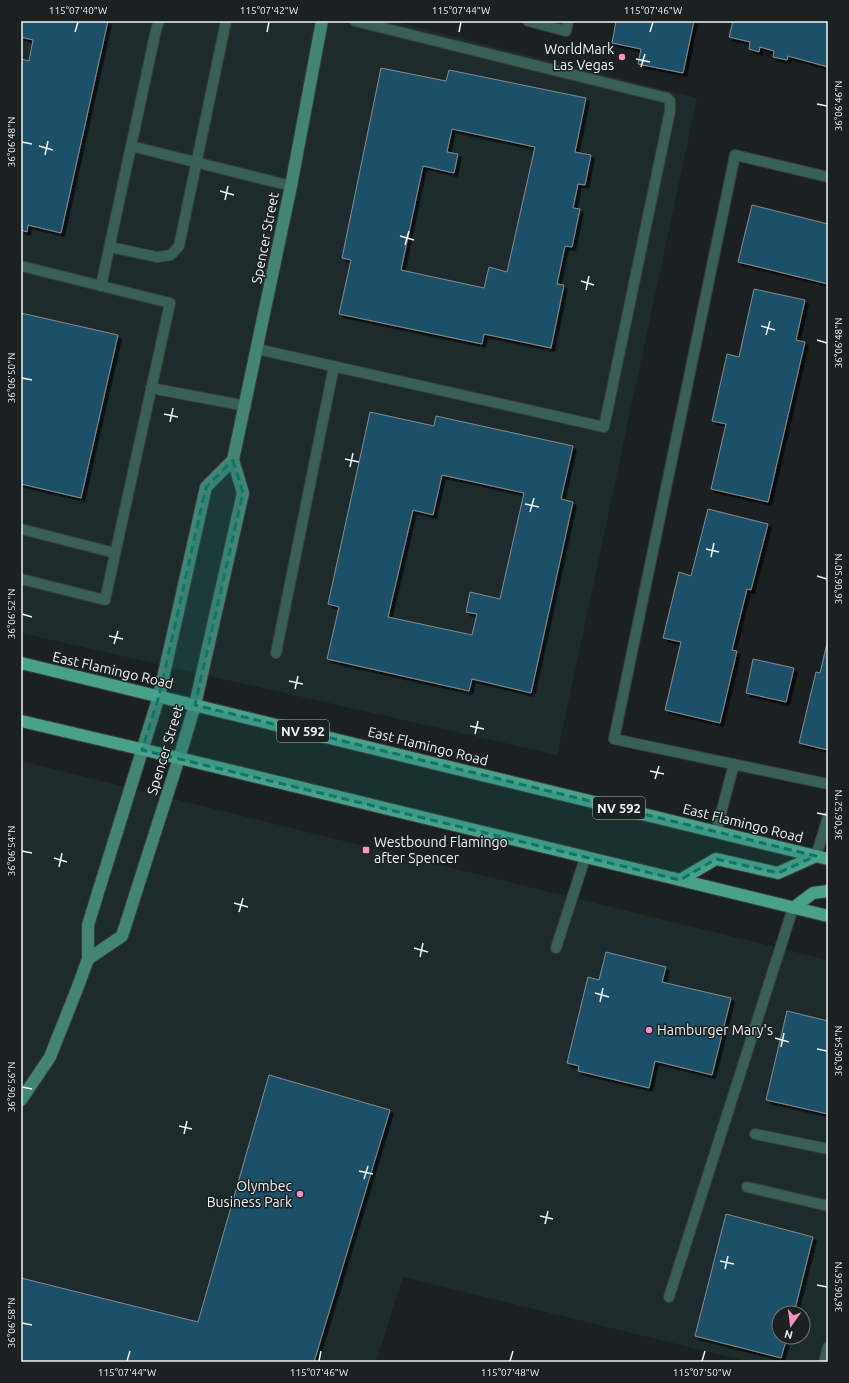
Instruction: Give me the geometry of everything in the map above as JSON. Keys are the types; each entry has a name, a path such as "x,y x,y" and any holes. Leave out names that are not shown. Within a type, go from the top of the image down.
{"main road":[{"name":"East Flamingo Road","path":"21,663 822,858"},
{"path":"21,721 180,758 585,858 828,916"},
{"path":"680,880 716,859 778,873 822,858"},
{"path":"793,908 813,893 828,891"}],"street":[{"name":"Spencer Street","path":"88,959 122,936 180,758 195,705 243,493 234,460 322,21"},
{"name":"Spencer Street","path":"21,1100 50,1057 88,959 88,925 159,696 206,487 234,460"}],"lane":[{"path":"101,286 159,21"},
{"path":"110,247 157,258 171,255 179,246 226,21"},
{"path":"257,349 604,427 670,111 670,101 667,98 355,21"},
{"path":"528,21 566,31 568,21"},
{"path":"131,146 290,186"},
{"path":"828,177 735,155 614,739 828,784"},
{"path":"21,266 170,303 105,600 21,579"},
{"path":"276,653 334,366"},
{"path":"151,388 246,406"},
{"path":"21,529 116,553"},
{"path":"716,832 734,764"},
{"path":"822,858 828,817"},
{"path":"556,948 585,858"},
{"path":"669,1297 793,908"},
{"path":"755,1134 828,1149"},
{"path":"747,1187 828,1206"},
{"path":"824,1362 828,1347"}],"highlighted area":[{"path":"233,460 243,493 195,705 816,856 778,873 716,859 680,880 142,750 159,696 206,487"}],"shaded area":[{"path":"21,21 394,21 697,98 557,755 21,633"},
{"path":"21,761 828,960 828,1362 750,1362 403,1277 376,1362 21,1362"}],"building":[{"path":"21,21 108,21 61,233 28,225 27,232 21,230 21,59 29,61 33,40 21,37"},
{"path":"616,21 694,21 683,73 638,64 641,49 612,43"},
{"path":"733,21 828,21 828,67 788,56 787,60 773,57 774,51 760,47 759,52 749,49 750,42 729,37"},
{"path":"381,68 446,81 449,70 586,98 575,152 591,155 585,185 578,184 573,208 580,209 572,247 565,246 557,284 564,285 551,348 484,334 482,344 339,314 351,260 342,258","holes":["452,129 535,147 507,272 489,267 484,288 401,270 423,166 454,173 458,154 447,152"]},
{"path":"752,205 828,224 828,284 738,262"},
{"path":"754,289 805,300 796,340 805,342 768,502 711,489 726,424 712,421 727,354 739,357"},
{"path":"21,313 118,335 81,498 21,484"},
{"path":"370,412 434,426 436,416 573,446 561,499 573,502 531,693 472,679 469,691 327,659 339,607 328,604","holes":["442,475 524,493 500,599 470,592 466,612 477,614 472,635 388,617 413,510 433,515"]},
{"path":"708,509 768,524 751,590 747,589 732,650 737,651 720,723 665,710 681,642 663,638 679,572 691,576"},
{"path":"828,639 828,750 799,743 816,672 820,673"},
{"path":"753,659 794,668 786,702 746,693"},
{"name":"Hamburger Mary's","path":"606,952 666,967 662,982 731,998 712,1075 655,1061 649,1088 578,1071 579,1066 567,1063 588,977 599,980"},
{"path":"787,1011 828,1021 828,1114 766,1100"},
{"name":"Olymbec Business Park","path":"269,1075 390,1110 314,1362 21,1362 21,1278 198,1322"},
{"path":"726,1214 813,1237 796,1305 771,1305 771,1345 785,1345 781,1358 695,1336"}],"place":[{"name":"WorldMark Las Vegas","path":"622,57"},
{"name":"Westbound Flamingo after Spencer","path":"366,850"},
{"name":"Hamburger Mary's","path":"649,1030"},
{"name":"Olymbec Business Park","path":"300,1194"}]}
